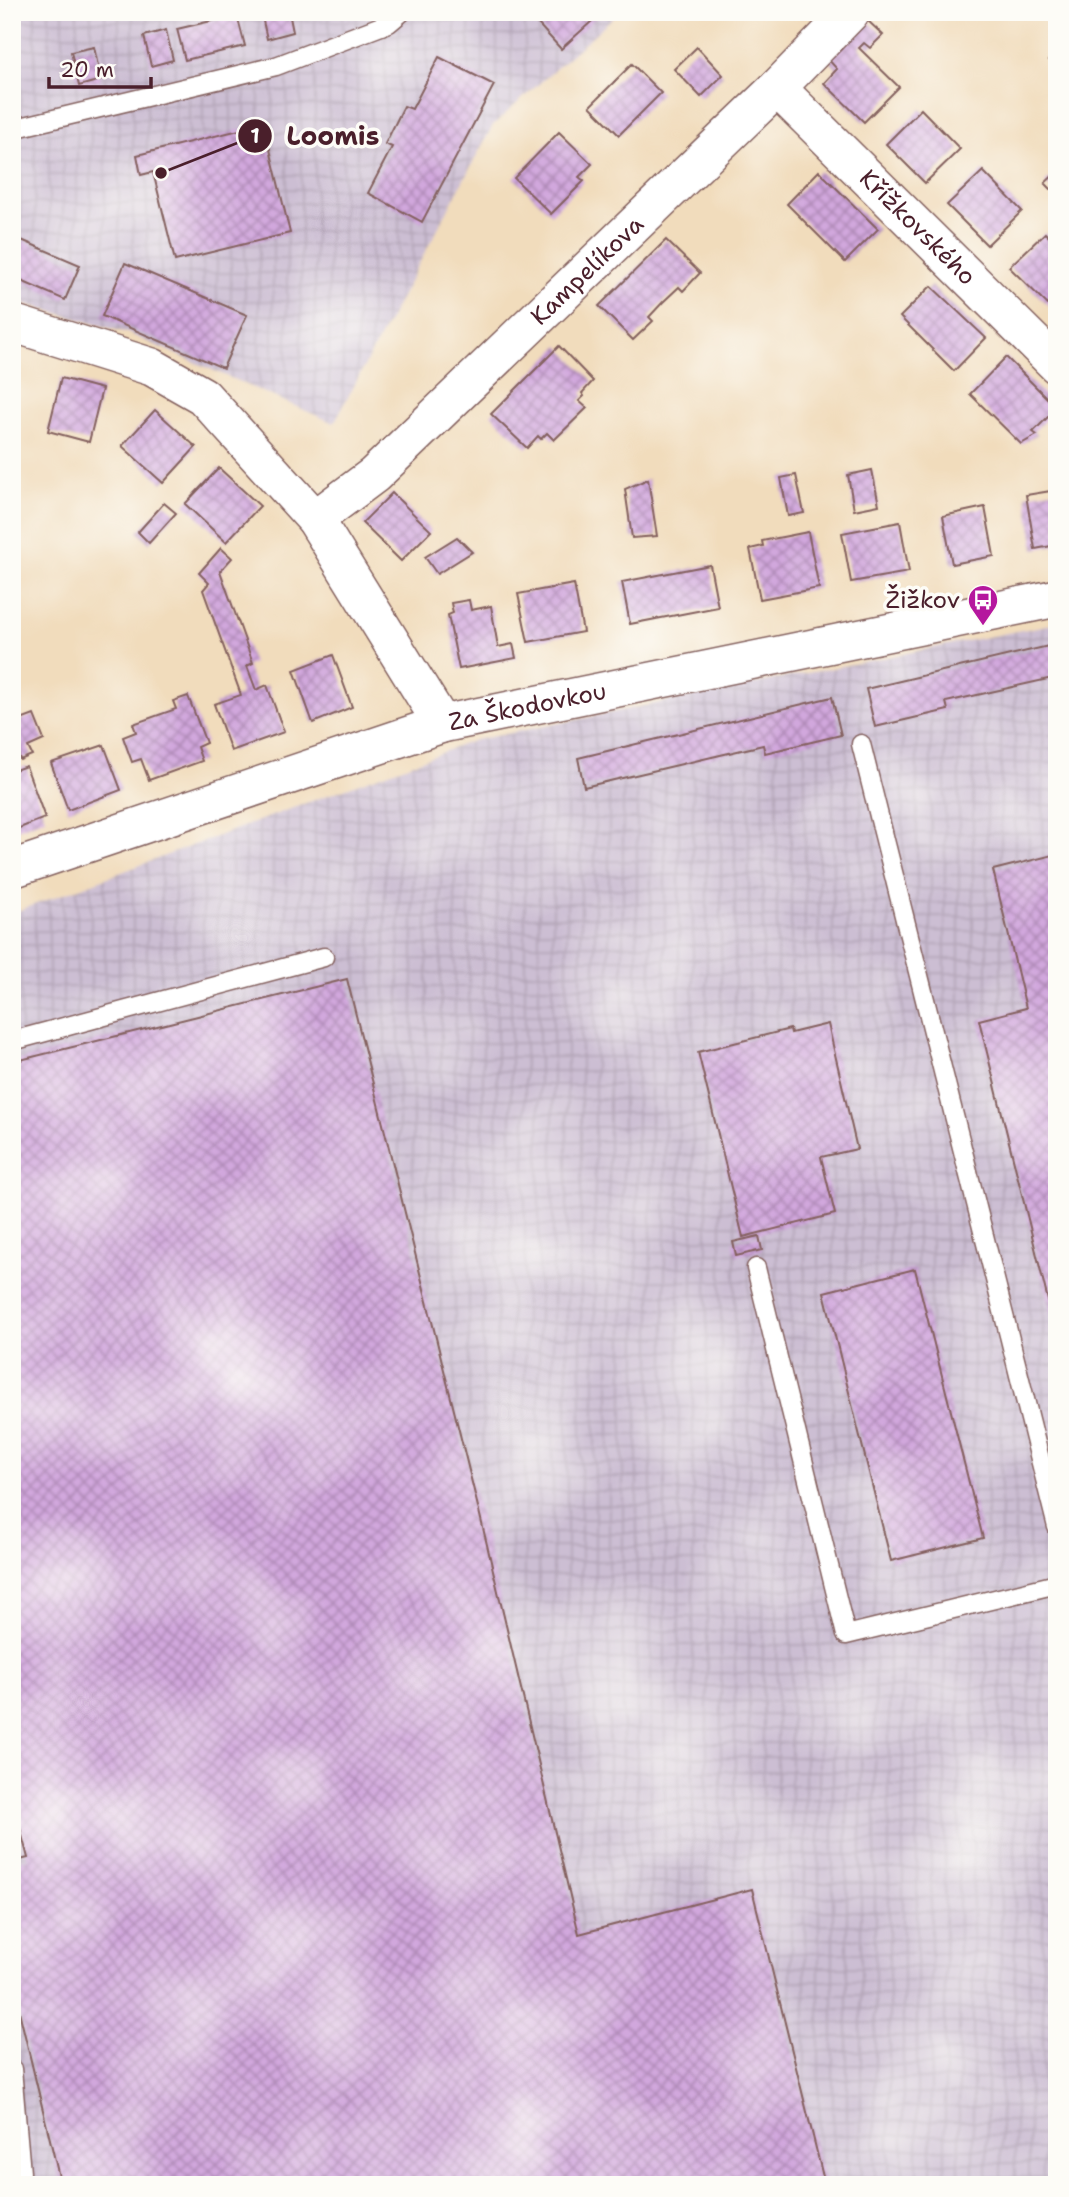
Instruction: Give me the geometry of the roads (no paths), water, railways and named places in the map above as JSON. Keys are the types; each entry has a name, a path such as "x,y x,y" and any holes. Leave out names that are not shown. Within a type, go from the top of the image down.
{"street":[{"name":"Kampelíkova","path":"315,519 374,475 777,88 851,12"},
{"name":"Křížkovského","path":"777,88 1057,365"},
{"path":"12,323 152,367 203,396 315,519 442,724"},
{"name":"Za Škodovkou","path":"12,869 442,724 1057,598"}],"lane":[{"path":"12,129 276,66 389,23 402,12"},
{"path":"861,744 1057,1527"},
{"path":"12,1041 324,957"},
{"path":"756,1268 846,1635 1057,1584"},
{"path":"12,2069 19,2177"}],"place":[{"name":"Loomis","path":"161,173"},
{"name":"Žižkov","path":"983,627"}]}
